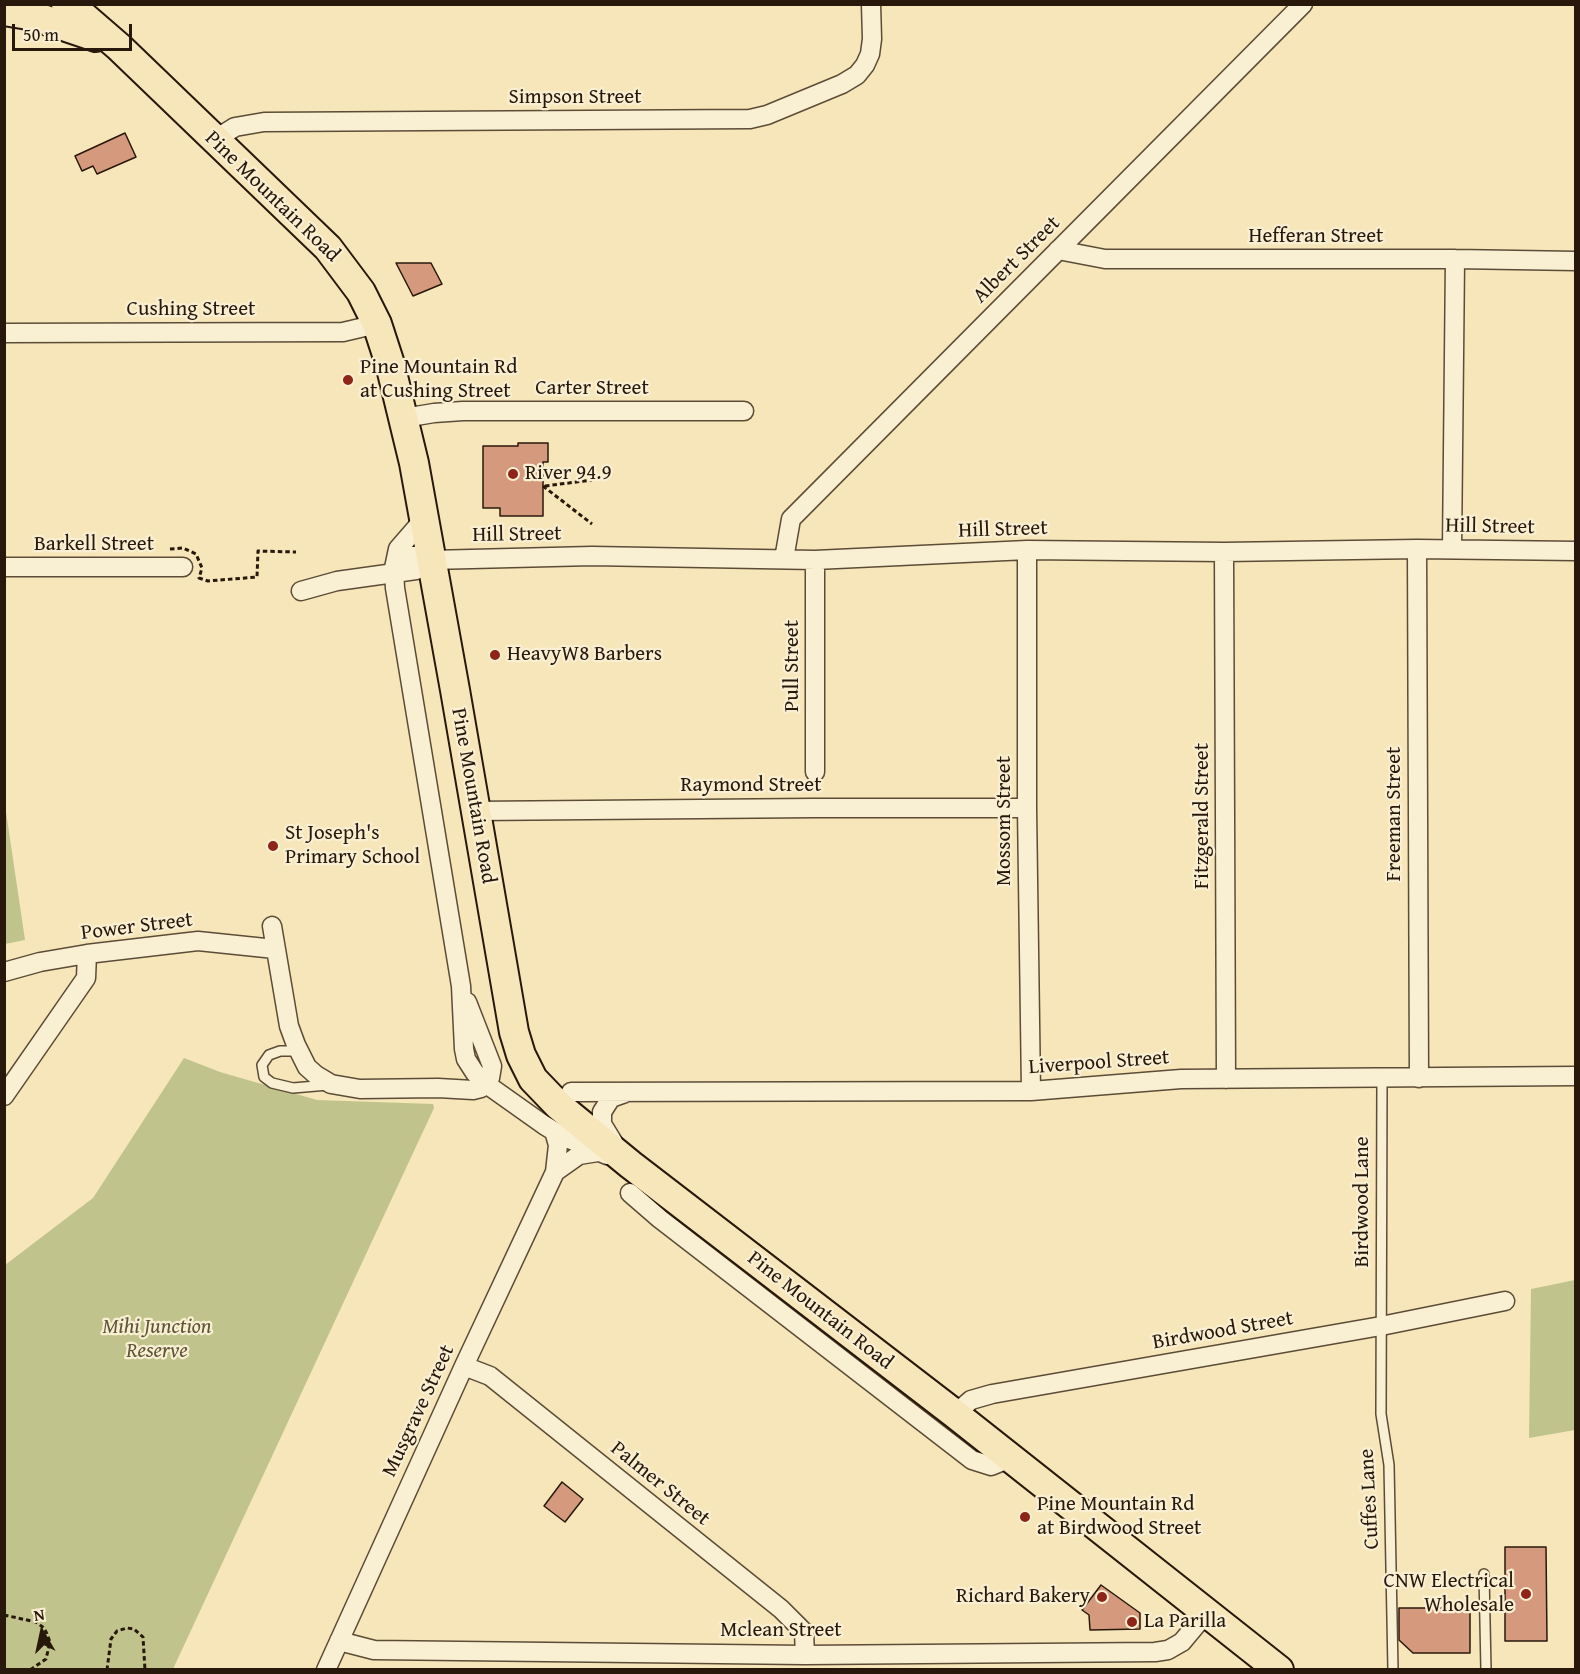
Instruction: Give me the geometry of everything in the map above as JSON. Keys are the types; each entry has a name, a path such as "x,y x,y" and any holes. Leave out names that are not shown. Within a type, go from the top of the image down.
{"main road":[{"name":"Pine Mountain Road","path":"66,4 112,42 328,248 361,292 377,324 404,418 424,519 514,1032 527,1069 539,1085 631,1179 954,1414 1279,1670"},
{"name":"Pine Mountain Road","path":"4,11 42,18 112,42"}],"street":[{"name":"Simpson Street","path":"214,140 235,127 264,122 750,119 767,115 842,84 857,75 870,54 871,4"},
{"name":"Albert Street","path":"784,559 791,519 1302,4"},
{"name":"Hefferan Street","path":"1058,250 1105,260 1575,261"},
{"path":"1452,549 1455,259"},
{"name":"Cushing Street","path":"4,333 343,332 377,324"},
{"name":"Carter Street","path":"404,418 463,411 744,411"},
{"name":"Pine Mountain Road","path":"424,519 398,549 394,572 396,597 461,986 465,1054 475,1073 554,1131 598,1152 631,1179 660,1219 972,1460 991,1466 1008,1456"},
{"name":"Freeman Street","path":"1417,549 1419,1078"},
{"name":"Hill Street","path":"431,560 592,556 815,560 1028,550 1575,551"},
{"name":"Mossom Street","path":"1028,550 1027,808 1031,1091"},
{"name":"Fitzgerald Street","path":"1224,552 1226,1079"},
{"path":"301,591 330,582 394,572 397,562 412,556 431,560"},
{"name":"Pull Street","path":"815,560 815,772"},
{"name":"Barkell Street","path":"4,567 183,567"},
{"name":"Raymond Street","path":"476,811 1027,808"},
{"path":"272,926 289,1026 298,1051 311,1071 337,1086 360,1089 475,1090 486,1083"},
{"name":"Power Street","path":"4,972 40,962 87,954 198,941 275,949"},
{"path":"4,1096 86,978 87,954"},
{"name":"Pine Mountain Road","path":"461,986 492,1069 486,1083"},
{"path":"438,1088 449,1083 459,1074 465,1054 480,1037 514,1032"},
{"name":"Liverpool Street","path":"571,1092 1031,1091 1181,1079 1575,1076"},
{"path":"626,1093 614,1096 607,1102 601,1120 631,1179"},
{"name":"Musgrave Street","path":"326,1670 555,1172 558,1145 554,1131"},
{"path":"555,1172 579,1155 598,1152"},
{"name":"Birdwood Street","path":"954,1414 971,1400 992,1394 1381,1326 1505,1301"},
{"name":"Palmer Street","path":"464,1366 490,1376 781,1609 804,1632 805,1655"},
{"name":"Mclean Street","path":"339,1641 374,1650 805,1655 1155,1652 1168,1650 1182,1642 1207,1612"}],"lane":[{"path":"298,1051 280,1051 269,1055 262,1065 264,1077 272,1083 293,1088 337,1086"},
{"name":"Birdwood Lane","path":"1381,1326 1382,1078"},
{"name":"Cuffes Lane","path":"1381,1326 1381,1414 1389,1465 1393,1670"},
{"path":"1484,1574 1486,1670"}],"path":[{"path":"592,480 543,486 592,524"},
{"path":"208,581 257,577 258,551 296,552"},
{"path":"4,1615 36,1622 44,1628 47,1634 50,1642 46,1659 30,1670"},
{"path":"107,1670 111,1639 117,1631 127,1628 134,1629 143,1637 145,1670"}],"green space":[{"path":"5,805 25,940 4,944"},
{"name":"Mihi Junction Reserve","path":"184,1058 220,1072 317,1100 433,1104 434,1108 173,1669 5,1670 5,1265 93,1198"},
{"path":"1575,1280 1575,1430 1529,1438 1531,1289"}],"building":[{"path":"125,133 136,157 97,174 93,166 82,171 75,156"},
{"path":"396,263 431,263 442,284 413,296"},
{"name":"River 94.9","path":"518,443 548,443 548,462 543,462 543,516 500,516 500,508 483,508 483,446 518,446"},
{"path":"562,1482 583,1499 565,1522 544,1506"},
{"name":"CNW Electrical Wholesale","path":"1505,1547 1546,1547 1547,1641 1505,1641"},
{"path":"1101,1585 1140,1613 1140,1629 1090,1630 1089,1615 1082,1610"},
{"path":"1399,1608 1470,1608 1470,1653 1413,1653 1399,1640"}],"place":[{"name":"Pine Mountain Rd at Cushing Street","path":"348,380"},
{"name":"River 94.9","path":"513,474"},
{"name":"HeavyW8 Barbers","path":"495,655"},
{"name":"St Joseph's Primary School","path":"273,846"},
{"name":"Pine Mountain Rd at Birdwood Street","path":"1025,1517"},
{"name":"CNW Electrical Wholesale","path":"1526,1594"},
{"name":"Richard Bakery","path":"1102,1597"},
{"name":"La Parilla","path":"1132,1622"}]}
